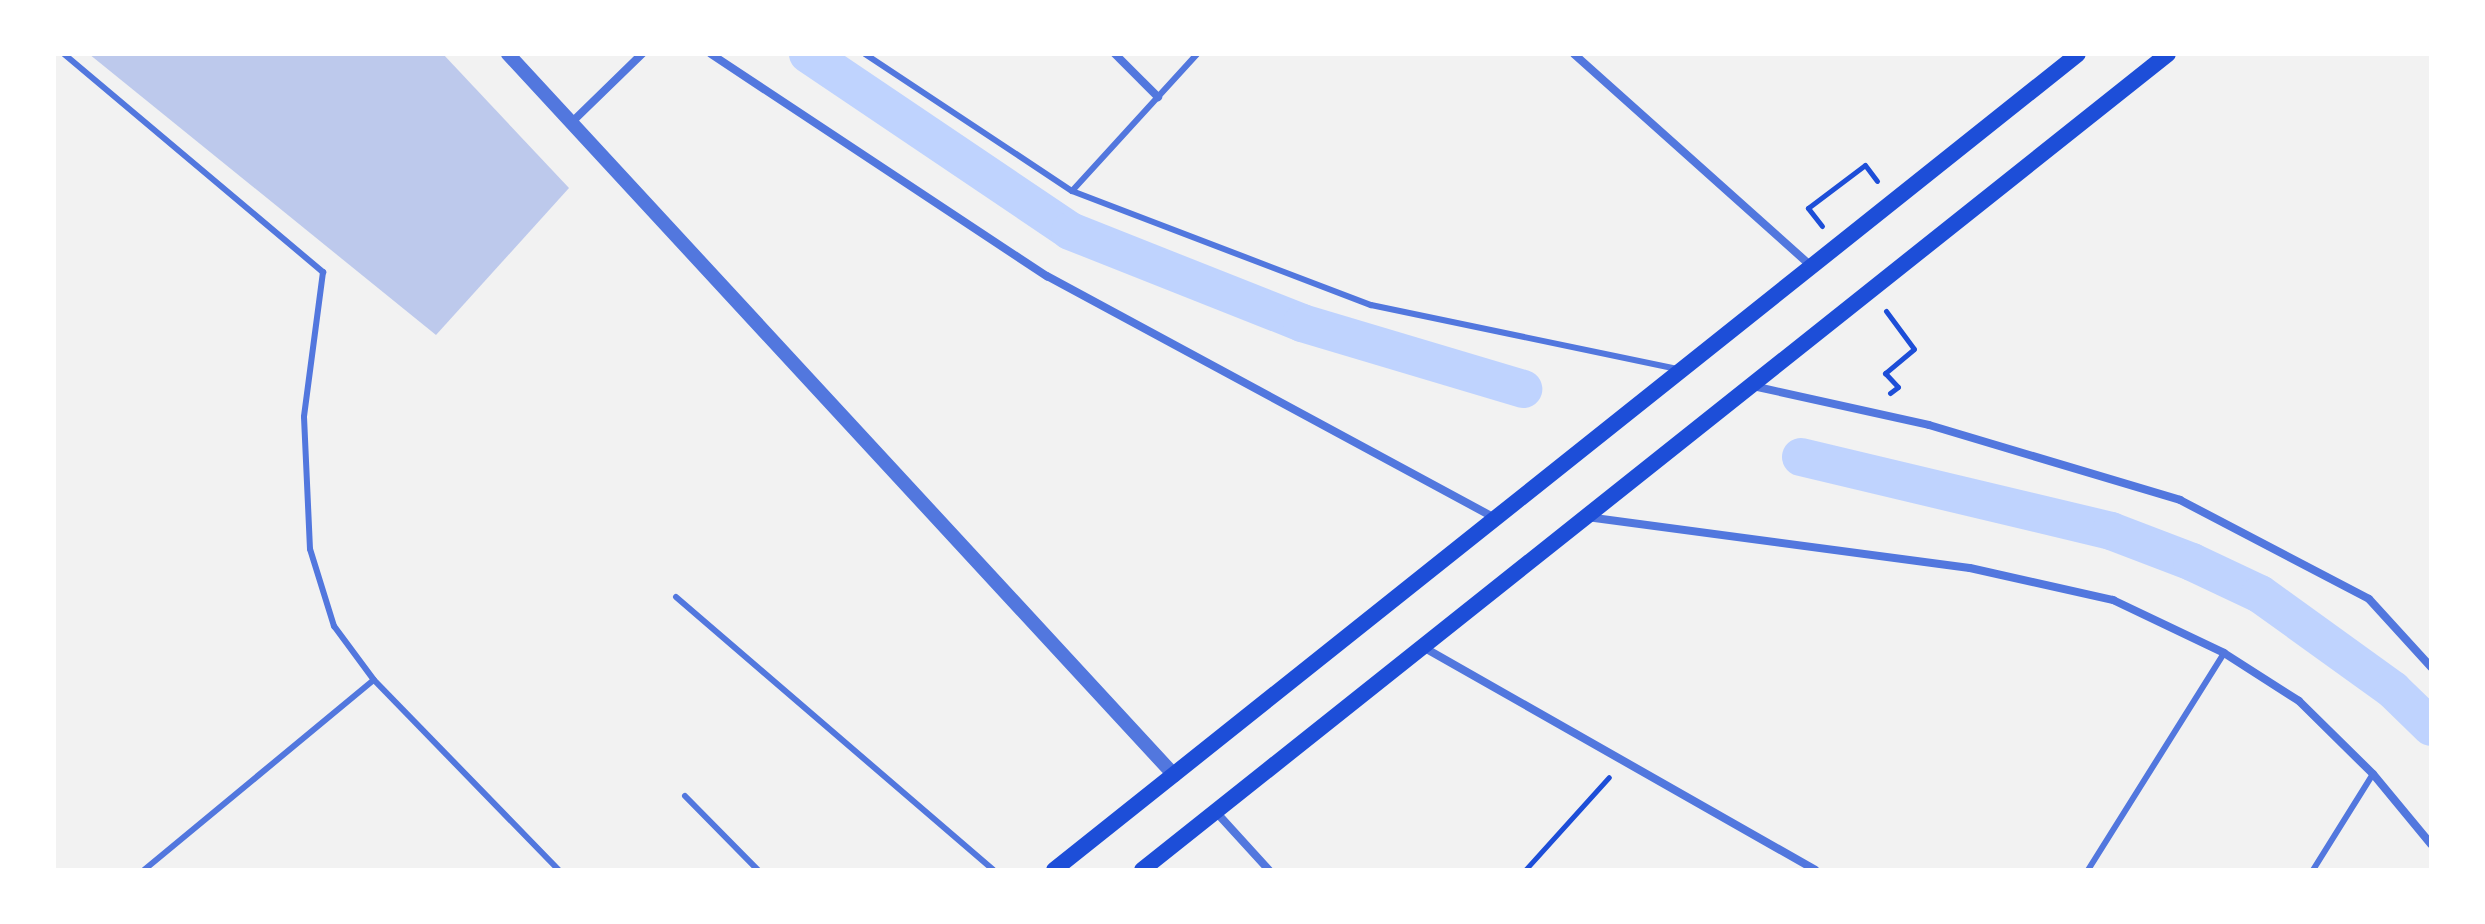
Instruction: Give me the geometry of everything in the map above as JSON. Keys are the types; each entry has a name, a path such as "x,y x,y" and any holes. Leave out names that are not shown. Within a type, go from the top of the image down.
{"main road":[{"path":"1054,870 2078,54"},
{"path":"1142,870 2168,54"}],"street":[{"path":"508,54 1174,775"},
{"path":"572,122 642,54"},
{"path":"711,54 1047,276 1495,518"},
{"path":"1115,54 1158,97"},
{"path":"1574,54 1812,266"},
{"path":"1751,386 1929,425 2180,500 2369,599 2431,667"},
{"path":"1586,517 1970,568 2113,600 2224,653 2299,701 2373,774 2431,844"},
{"path":"1422,647 1815,870"},
{"path":"1216,812 1269,870"}],"lane":[{"path":"64,54 323,272 304,417 310,549 334,626 374,680 559,870"},
{"path":"865,54 1072,191 1371,305 1681,370"},
{"path":"1072,191 1197,54"},
{"path":"676,597 993,870"},
{"path":"2088,870 2224,653"},
{"path":"144,870 374,680"},
{"path":"2313,870 2373,774"},
{"path":"685,796 758,870"}],"path":[{"path":"1808,208 1865,165"},
{"path":"1898,387 1885,373 1914,349"},
{"path":"1525,870 1623,762"}],"building":[{"path":"89,54 443,54 569,188 436,335"}],"waterway":[{"path":"808,54 1070,231 1302,323 1523,389"},
{"path":"1801,457 2111,531 2192,562 2260,594 2393,690 2431,727"}]}
